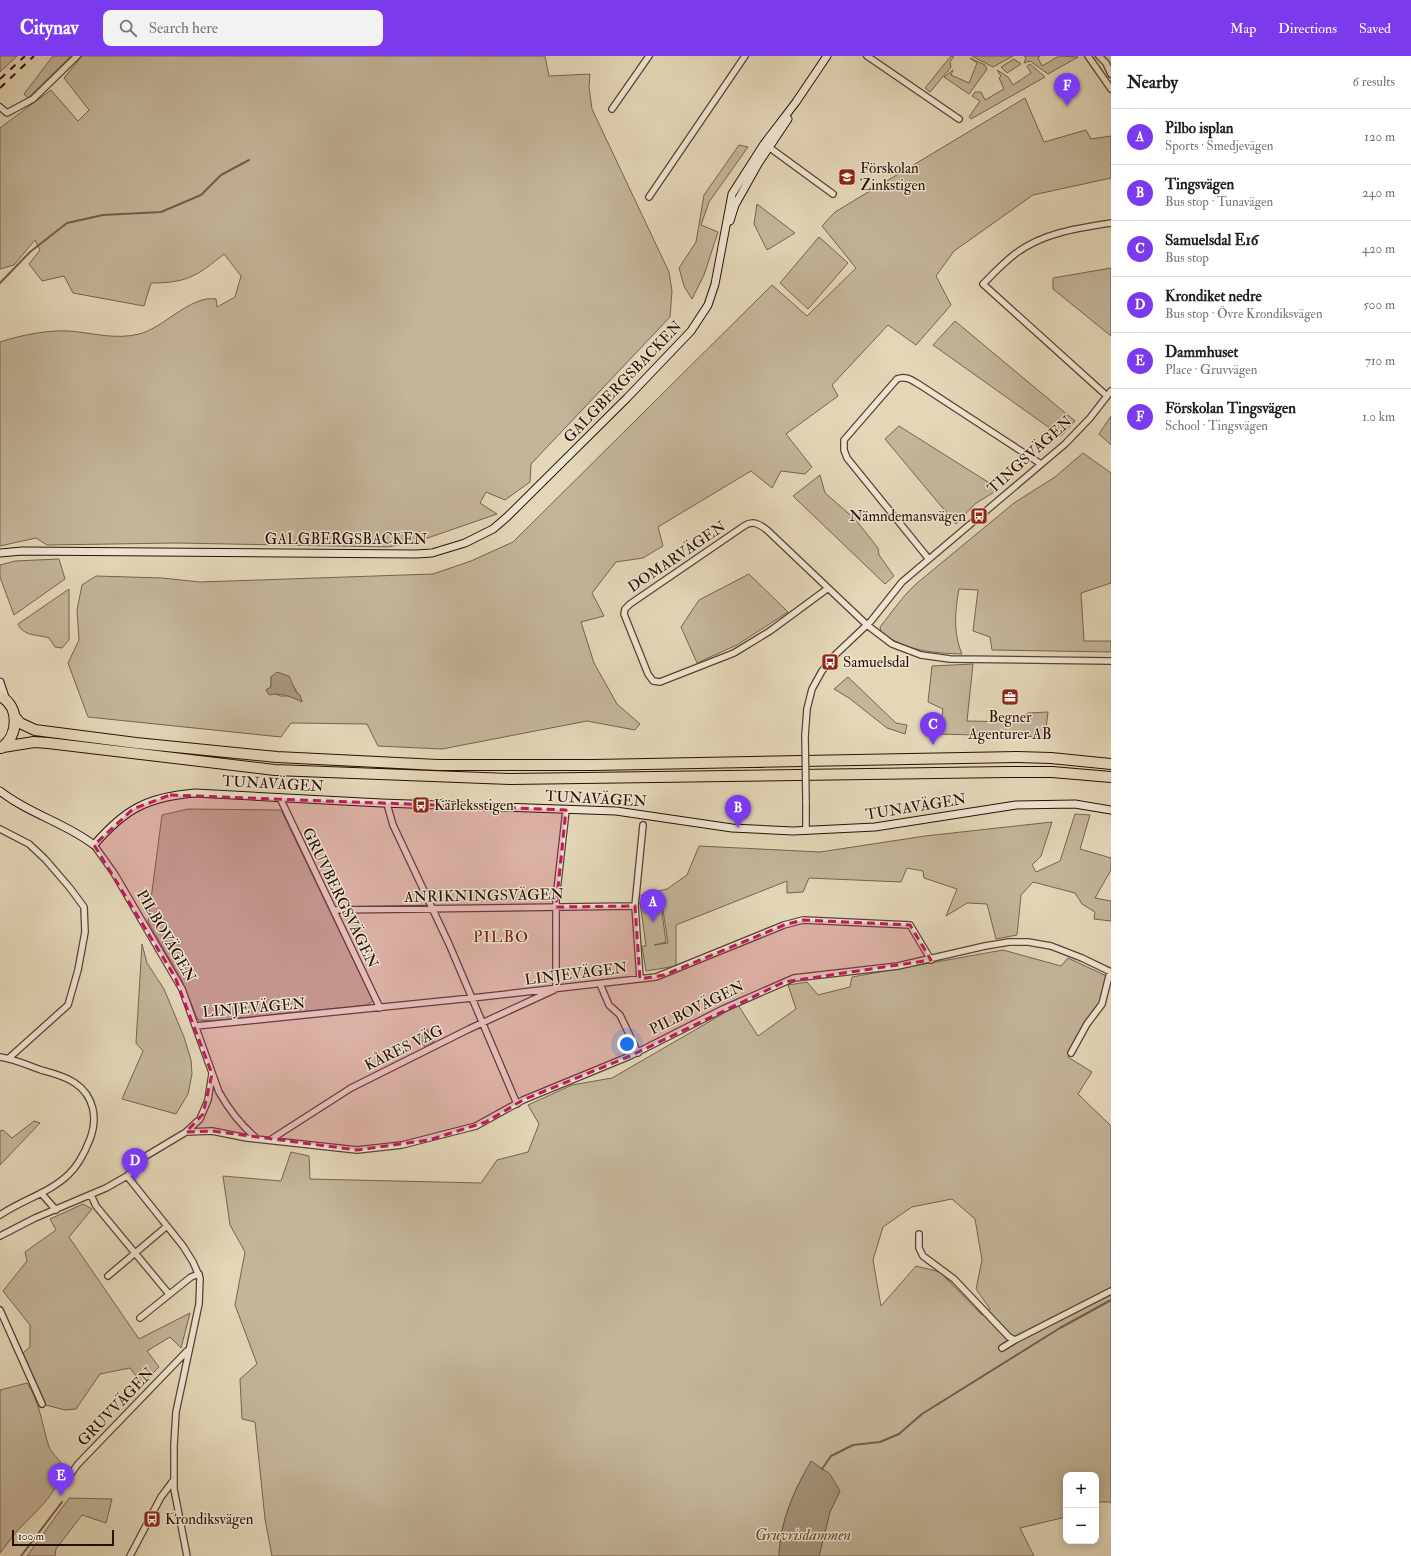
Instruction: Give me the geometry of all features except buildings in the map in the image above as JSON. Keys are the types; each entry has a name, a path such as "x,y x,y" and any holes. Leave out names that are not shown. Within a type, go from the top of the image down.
{"highway":[{"path":"3,698 20,723 35,730 124,742 277,757 391,763 508,766 1017,758 1051,758 1111,764"},
{"path":"2,747 12,735 15,716"},
{"path":"2,747 34,742 275,770 438,778 510,779 1008,772 1060,773 1111,777"}],"street":[{"path":"0,107 7,113 26,104 76,56"},
{"path":"612,109 649,56"},
{"path":"649,197 745,56"},
{"name":"GALGBERGSBACKEN","path":"0,553 30,551 416,554 432,553 476,538 504,520 530,495 691,331 708,304 715,284 732,194 827,56"},
{"path":"867,56 959,119"},
{"path":"1088,56 1111,89"},
{"path":"1099,56 1106,63 1111,74"},
{"path":"767,145 833,194"},
{"path":"1107,396 983,284 1012,257 1028,245 1064,232 1111,223"},
{"path":"928,558 847,458 844,450 844,440 897,379 902,377 908,378 920,385 1041,464"},
{"name":"TINGSVÄGEN","path":"806,831 805,736 807,709 812,689 822,671 835,655 867,625 893,591 928,558 1075,434 1111,391"},
{"name":"DOMARVÄGEN","path":"828,589 770,631 734,653 660,682 653,681 648,674 624,614 625,609 630,604 750,523 761,524 867,625 900,648 933,658 1111,662"},
{"path":"0,682 3,698"},
{"name":"PILBOVÄGEN","path":"0,791 11,800 82,836 94,845 114,873 172,971 184,995 212,1074 224,1102 244,1127 256,1138"},
{"name":"TUNAVÄGEN","path":"94,845 107,831 133,809 152,800 170,795 195,793 387,804 631,812 752,830 806,831 875,827 1016,805 1075,804 1111,810"},
{"name":"GRUVBERGSVÄGEN","path":"280,798 287,816 334,910 380,1008"},
{"path":"387,804 393,825 432,908 517,1104"},
{"path":"556,989 556,907 566,810"},
{"path":"640,979 635,906 644,825"},
{"path":"0,829 29,844 46,859 84,908 86,932 78,970 68,1006 9,1058"},
{"name":"ANRIKNINGSVÄGEN","path":"334,910 635,906"},
{"name":"LINJEVÄGEN","path":"196,1026 380,1008 640,979 664,974 784,925 803,920 908,925 913,928 931,960"},
{"name":"PILBOVÄGEN","path":"186,1132 212,1131 270,1140 356,1150 385,1148 429,1140 476,1126 545,1089 593,1072 638,1053 723,1009 789,980 878,970 931,960 985,946 1009,942 1040,943 1060,949 1111,972"},
{"path":"1103,968 1111,964"},
{"path":"1071,1053 1087,1024 1102,1004 1111,972"},
{"path":"600,984 609,1005 620,1015 638,1053"},
{"name":"KÅRES VÄG","path":"270,1140 345,1092 556,989"},
{"path":"0,1056 65,1077 75,1083 83,1090 94,1107 95,1118 93,1133 79,1163 59,1183 0,1215"},
{"path":"0,1236 90,1195 127,1176 146,1156 186,1132 195,1125 203,1114 209,1095 212,1074"},
{"path":"127,1176 189,1254 199,1274 200,1294 176,1412 174,1445 173,1481 187,1556"},
{"path":"41,1193 56,1210"},
{"path":"90,1195 96,1206 169,1294"},
{"path":"108,1276 167,1226"},
{"path":"919,1234 920,1248 924,1256 954,1279 1010,1337 1016,1340"},
{"path":"140,1318 191,1277 199,1274"},
{"path":"1002,1348 1111,1291"},
{"path":"0,1310 42,1404"},
{"name":"GRUVVÄGEN","path":"65,1482 78,1464 91,1450 188,1351"},
{"path":"130,1556 161,1497 173,1481"}],"highlighted area":[{"path":"170,795 566,810 556,907 635,906 640,979 664,975 784,925 803,920 910,925 931,960 784,982 630,1056 523,1100 486,1122 429,1140 357,1150 212,1131 186,1132 203,1114 212,1074 175,977 94,845 133,809"}],"shaded area":[{"path":"0,56 17,56 0,72"},
{"path":"53,56 71,56 28,98 24,94"},
{"path":"82,56 545,56 549,76 590,74 589,87 592,109 669,272 672,291 670,317 531,464 530,482 505,500 486,492 480,503 497,514 419,541 388,547 176,543 47,545 36,538 0,546 0,342 25,335 52,331 69,331 104,336 130,336 139,334 148,331 197,302 206,299 216,299 217,307 235,297 241,276 224,254 199,273 191,277 174,282 151,283 144,306 73,293 64,276 42,281 29,264 40,250 35,240 14,265 0,269 0,128 51,90 78,121 89,110 64,78"},
{"path":"951,56 954,56 950,62 951,67 930,92 925,88"},
{"path":"972,56 1013,56 993,67"},
{"path":"1024,56 1040,56 1038,58 1042,66 1059,56 1078,57 1048,74 1030,61 1024,63 1026,58"},
{"path":"970,58 985,65 987,69 969,94 944,77 953,70 951,75 969,83 977,63"},
{"path":"1014,59 1021,64 1007,73 1001,67"},
{"path":"1030,64 1045,77 971,119 969,117 980,101 972,96 975,92 981,92 985,100 1004,89 999,78 1001,76 997,70 1008,77 1013,85 1031,73 1027,66"},
{"path":"1025,98 1044,142 1086,130 1091,139 1111,136 1111,178 1033,195 954,251 936,276 951,305 916,345 888,325 832,385 838,396 786,434 812,467 805,474 781,471 772,488 751,471 658,527 663,546 643,558 616,562 592,593 604,616 581,622 594,663 617,704 640,724 635,730 587,721 442,749 378,746 367,724 291,723 281,737 88,717 68,663 79,640 77,610 82,585 96,576 162,578 200,582 433,574 471,561 513,542 772,285 807,316 856,268 822,226 835,212","holes":["273,675 294,687 302,701 292,696 280,696 266,690 271,687 271,677"]},
{"path":"739,145 748,147 709,202 701,225 718,232 704,275 692,299 684,286 679,268 696,242 704,195"},
{"path":"757,204 795,233 767,250 754,224"},
{"path":"819,237 848,263 808,309 780,283"},
{"path":"1111,268 1111,336 1053,289 1053,278"},
{"path":"955,321 1075,421 1061,436 933,345"},
{"path":"1111,416 1111,445 1099,434"},
{"path":"899,426 999,489 975,504 956,524 885,439"},
{"path":"1083,453 1111,473 1111,583 1081,593 1084,641 1111,641 1111,652 992,650 990,637 973,631 978,590 959,589 956,630 962,654 920,650 900,643 881,632 880,627 916,584 1014,503 1055,477"},
{"path":"820,475 825,493 855,519 878,548 879,555 894,576 885,584 793,496"},
{"path":"59,559 65,579 14,615 0,577 0,565 15,561"},
{"path":"749,574 788,612 737,645 697,663 681,627 699,600"},
{"path":"69,589 69,640 62,648 55,647 49,638 27,633 18,624"},
{"path":"973,664 967,721 1014,722 1028,713 1048,712 1045,737 939,734 928,728 929,724 941,723 943,709 928,702 932,666"},
{"path":"848,677 896,723 907,725 905,734 887,728 849,698 834,689"},
{"path":"188,809 281,810 373,1001 367,1005 211,1021 198,1020 182,981 148,922 162,815"},
{"path":"1075,814 1090,815 1080,849 1111,858 1111,870 1095,898 1111,901 1111,921 1094,919 1095,912 1082,904 1075,893 1033,882 1021,895 1017,935 996,939 987,904 967,903 946,916 957,889 924,878 923,871 907,868 901,882 809,878 803,892 787,893 787,881 676,925 676,966 646,971 642,946 646,946 640,902 660,898 666,942 654,945 668,943 661,897 642,900 641,895 667,889 687,875 699,846 820,852 925,836 1052,822 1041,856 1032,865 1036,872 1060,861"},
{"path":"142,944 147,963 164,989 184,1037 191,1060 192,1074 188,1094 176,1114 122,1099 143,1051 136,1043"},
{"path":"1003,950 1061,966 1068,958 1111,978 1111,983 1068,1057 1092,1072 1078,1094 1111,1126 1111,1502 1099,1502 1099,1472 1063,1472 1063,1518 1020,1528 1034,1556 819,1556 830,1512 840,1491 811,1462 793,1496 789,1507 782,1531 779,1556 272,1556 265,1519 255,1422 242,1419 240,1379 257,1364 235,1305 245,1252 230,1225 223,1176 281,1181 291,1152 309,1156 310,1179 481,1183 497,1160 528,1152 539,1124 528,1105 572,1085 612,1078 738,1005 758,1036 796,1009 788,985 807,982 818,995 850,987 852,977","holes":["952,1199 975,1219 982,1260 976,1289 990,1309 982,1315 940,1272 916,1266 881,1306 873,1260 883,1227 912,1207"]},
{"path":"427,1029 434,1042 425,1047 418,1034"},
{"path":"34,1121 40,1123 0,1165 0,1131 3,1130 12,1138"},
{"path":"83,1204 92,1209 69,1237 139,1339 190,1313 181,1348 170,1337 147,1351 159,1367 142,1384 130,1368 100,1374 76,1409 65,1410 42,1404 23,1353 30,1347 30,1325 3,1291 27,1261 25,1252 56,1230 50,1219"},
{"path":"27,1383 38,1406 49,1447 64,1467 61,1477 51,1494 39,1509 17,1531 0,1553 0,1390"},
{"path":"69,1498 112,1499 106,1523 82,1515 56,1549 55,1556 27,1556"}],"water":[{"path":"277,672 289,676 296,692 300,695 302,702 282,695 269,695 266,690 271,687 271,677"},
{"name":"Gruvrisdammen","path":"811,1461 830,1474 840,1491 830,1512 819,1556 779,1556 782,1531 789,1507"}],"waterway":[{"path":"0,283 30,252 67,223 103,215 161,212 201,195 221,175 249,160"},
{"path":"822,1469 831,1456 853,1445 880,1442 899,1434 922,1414 1060,1328 1111,1300"},
{"path":"21,1556 62,1502"}],"railway":[{"path":"0,79 25,56"},
{"path":"0,88 34,56"}],"place":[{"name":"Förskolan Tingsvägen","path":"1067,106"},
{"name":"Förskolan Zinkstigen","path":"847,177"},
{"name":"Nämndemansvägen","path":"979,516"},
{"name":"Samuelsdal","path":"830,662"},
{"name":"Begner Agenturer AB","path":"1010,697"},
{"name":"Samuelsdal E16","path":"933,745"},
{"name":"Kärleksstigen","path":"421,805"},
{"name":"Tingsvägen","path":"738,828"},
{"name":"Pilbo isplan","path":"653,922"},
{"name":"Krondiket nedre","path":"135,1181"},
{"name":"Dammhuset","path":"61,1496"},
{"name":"Krondiksvägen","path":"152,1519"}],"district":[{"name":"PILBO","path":"501,937"}]}
